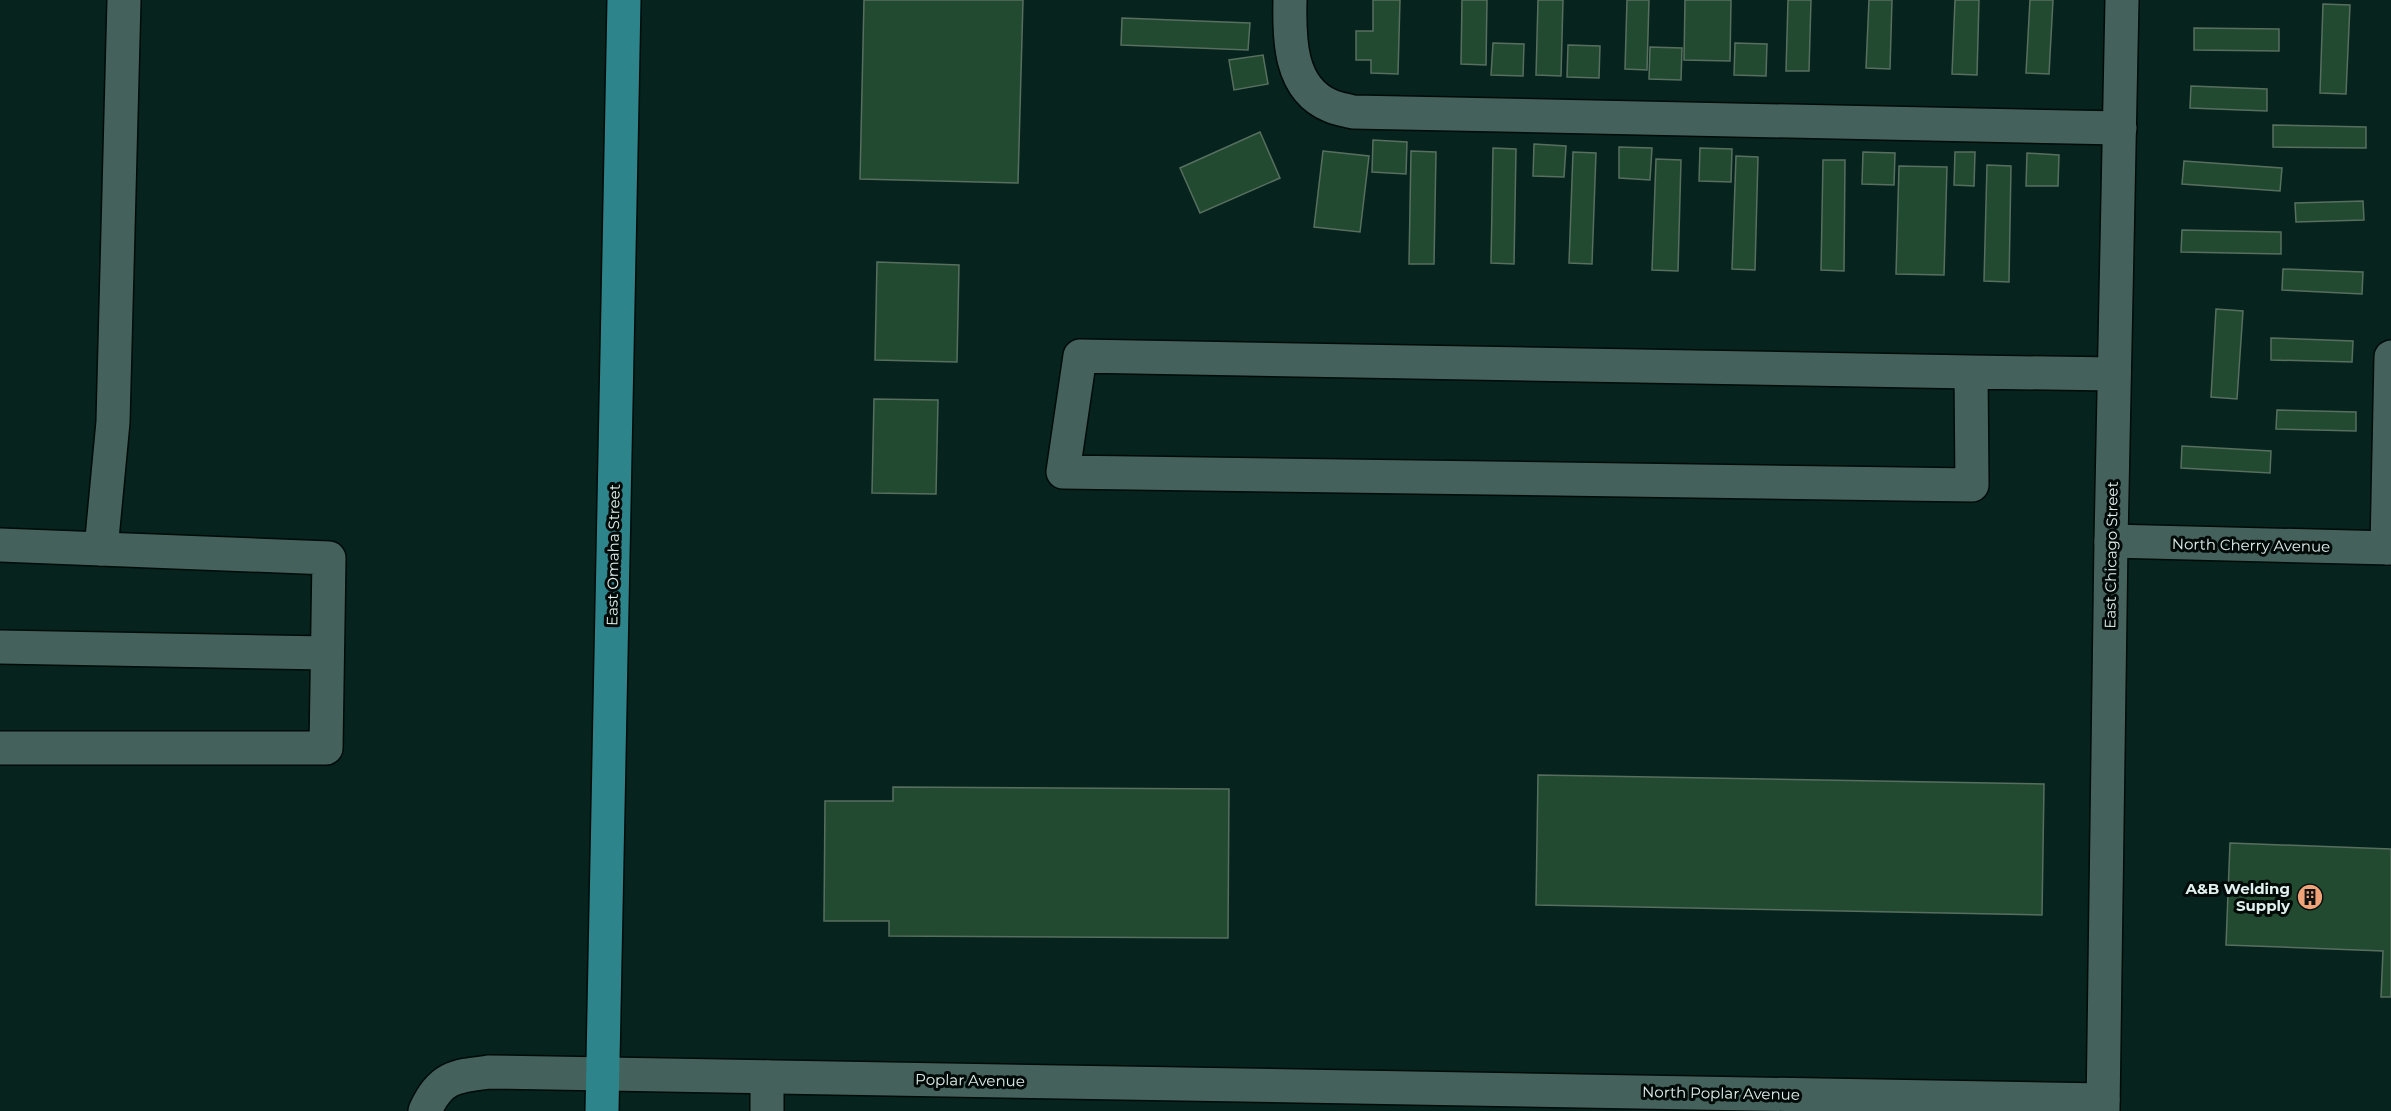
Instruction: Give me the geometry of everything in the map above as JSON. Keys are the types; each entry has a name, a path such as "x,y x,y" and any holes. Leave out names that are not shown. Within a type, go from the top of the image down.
{"main road":[{"name":"East Omaha Street","path":"602,1111 624,0"}],"street":[{"path":"101,549 113,422 124,0"},
{"path":"1290,0 1289,33 1293,60 1301,79 1315,96 1330,106 1353,112 2120,128"},
{"name":"East Chicago Street","path":"2103,1106 2110,541 2122,0"},
{"path":"1971,372 1972,484 1063,472 1080,356 2114,374"},
{"path":"2389,548 2391,357"},
{"name":"North Cherry Avenue","path":"2110,541 2389,548"},
{"path":"0,545 329,558 326,748 0,748"},
{"path":"0,647 327,653"},
{"name":"Poplar Avenue","path":"425,1111 431,1096 453,1076 489,1072 766,1077 1147,1097 1338,1086"},
{"path":"766,1077 767,1111"},
{"name":"North Poplar Avenue","path":"1338,1086 2103,1106"}],"building":[{"path":"864,0 1023,0 1018,183 860,179"},
{"path":"1373,0 1400,0 1398,74 1371,73 1371,60 1356,60 1356,31 1373,31"},
{"path":"1462,0 1487,0 1486,65 1461,64"},
{"path":"1538,0 1563,0 1561,76 1536,75"},
{"path":"1627,0 1649,0 1647,70 1625,69"},
{"path":"1685,0 1731,0 1730,61 1684,60"},
{"path":"1788,0 1811,0 1809,71 1786,71"},
{"path":"1869,0 1892,0 1890,69 1866,68"},
{"path":"1955,0 1979,0 1977,75 1952,74"},
{"path":"2030,0 2053,0 2049,74 2026,73"},
{"path":"2323,4 2350,5 2346,94 2320,93"},
{"path":"1122,18 1250,23 1248,50 1121,45"},
{"path":"2194,28 2279,29 2279,51 2194,50"},
{"path":"1493,43 1524,44 1523,76 1491,75"},
{"path":"1735,43 1767,44 1766,76 1734,75"},
{"path":"1568,45 1600,46 1599,78 1567,77"},
{"path":"1650,47 1682,48 1681,80 1649,79"},
{"path":"1263,55 1268,84 1234,90 1229,60"},
{"path":"2191,86 2267,89 2267,111 2190,108"},
{"path":"2273,125 2366,127 2366,148 2273,147"},
{"path":"1260,132 1280,178 1200,213 1180,168"},
{"path":"1373,140 1407,142 1406,174 1372,172"},
{"path":"1534,144 1566,146 1564,177 1533,176"},
{"path":"1619,147 1652,148 1650,180 1619,178"},
{"path":"1493,148 1516,149 1514,264 1491,263"},
{"path":"1700,148 1732,149 1731,182 1699,181"},
{"path":"1323,151 1369,156 1360,232 1314,227"},
{"path":"1411,151 1436,152 1434,264 1409,264"},
{"path":"1573,152 1596,153 1592,264 1569,263"},
{"path":"1863,152 1895,153 1894,185 1862,184"},
{"path":"1955,152 1975,152 1974,186 1954,185"},
{"path":"2027,153 2059,155 2058,186 2026,186"},
{"path":"1736,156 1758,157 1755,270 1732,269"},
{"path":"1656,159 1681,160 1678,271 1652,270"},
{"path":"1823,160 1845,160 1844,271 1821,270"},
{"path":"2184,161 2282,168 2280,191 2182,184"},
{"path":"1987,165 2011,166 2009,282 1984,281"},
{"path":"1899,166 1947,167 1944,275 1896,274"},
{"path":"2363,201 2364,220 2296,222 2295,203"},
{"path":"2182,230 2281,232 2281,254 2181,252"},
{"path":"877,262 959,265 957,362 875,360"},
{"path":"2283,269 2363,272 2362,294 2282,290"},
{"path":"2216,309 2243,311 2237,399 2211,397"},
{"path":"2271,338 2353,341 2352,362 2271,360"},
{"path":"874,399 938,400 936,494 872,493"},
{"path":"2277,410 2356,412 2356,431 2276,429"},
{"path":"2182,446 2271,451 2270,473 2181,468"},
{"path":"1538,775 2044,784 2042,915 1536,905"},
{"path":"893,787 1229,789 1228,938 889,936 889,921 824,921 825,801 893,801"},
{"name":"A&B Welding Supply","path":"2230,843 2391,849 2391,997 2381,997 2383,951 2226,945"}],"place":[{"name":"A&B Welding Supply","path":"2310,897"}]}
